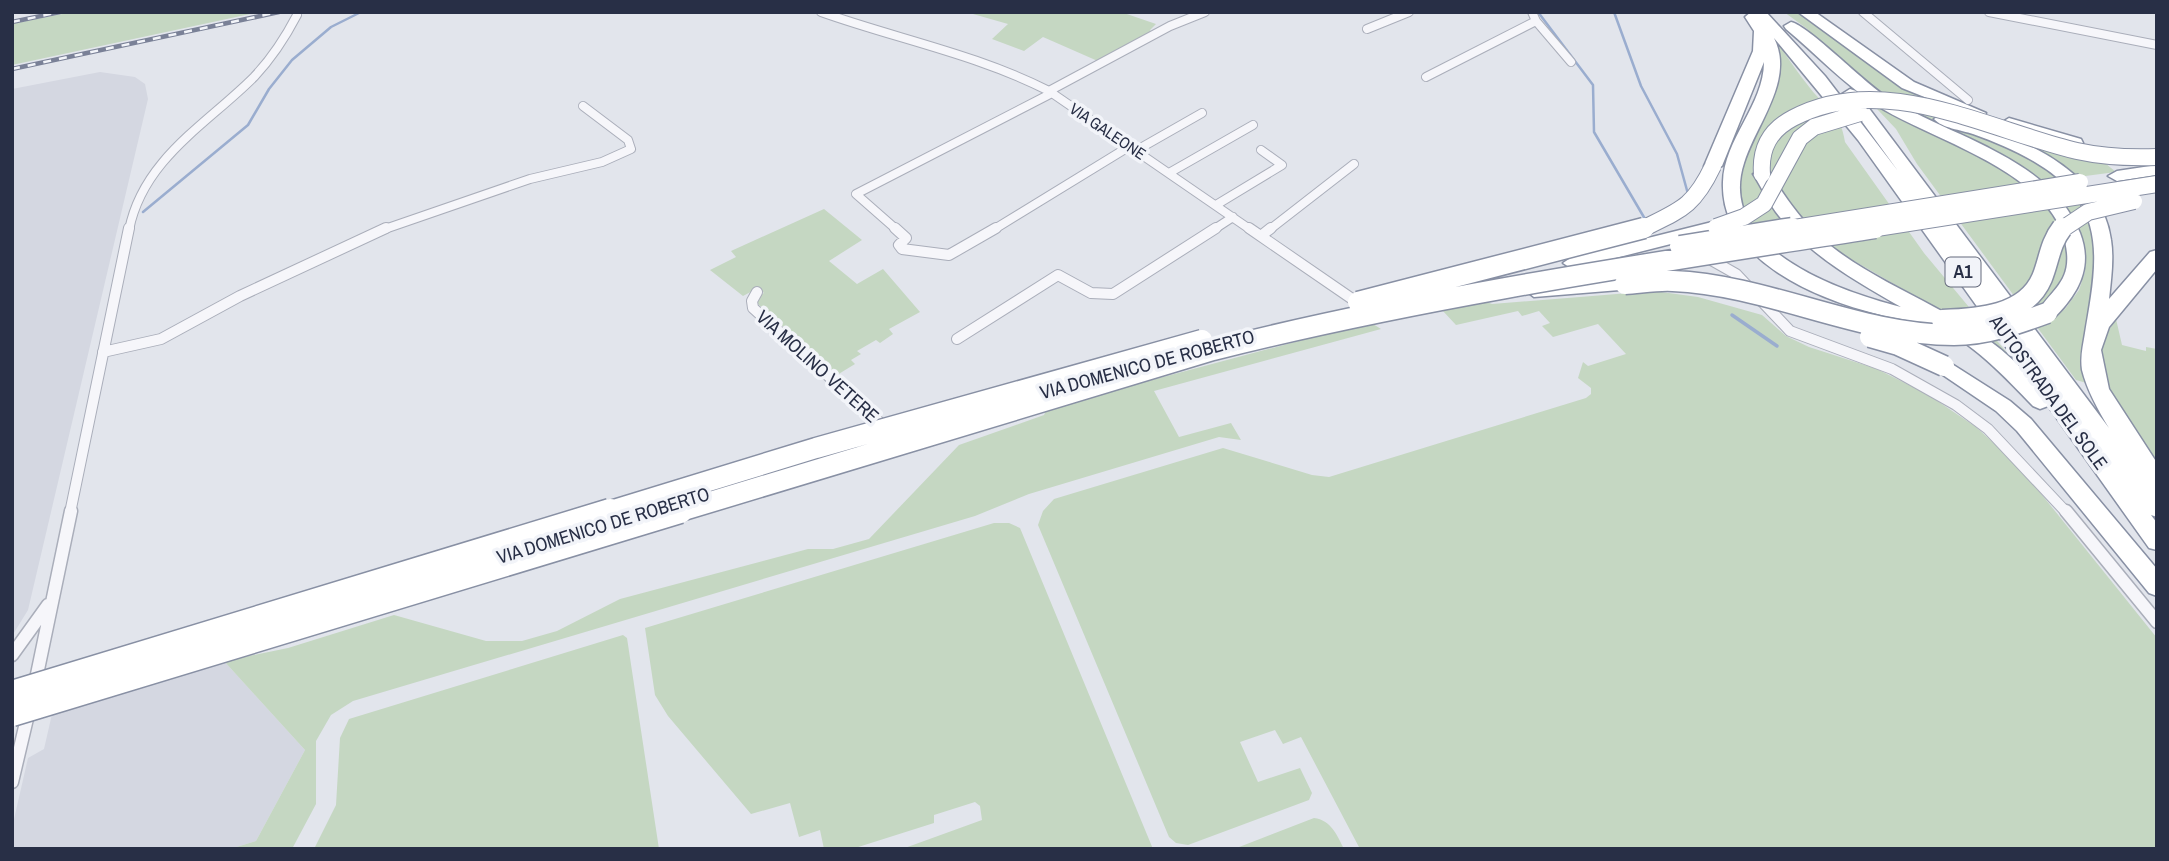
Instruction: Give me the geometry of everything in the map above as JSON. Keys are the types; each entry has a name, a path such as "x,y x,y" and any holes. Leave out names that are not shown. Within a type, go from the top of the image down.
{"highway":[{"path":"1748,12 1759,21 1772,54 1771,76 1731,177 1730,196 1745,230 1769,255 1793,272 1844,299 1880,310 1942,320 1990,315 2020,303 2033,294 2040,282 2056,235 2066,224 2092,211 2157,196"},
{"name":"AUTOSTRADA DEL SOLE","path":"1776,12 1883,134 2157,508"},
{"path":"1805,12 1894,76 1954,106 2070,142 2157,156"},
{"path":"1335,309 1500,263 1640,230 1686,207 1700,194 1761,51 1759,21"},
{"name":"AUTOSTRADA DEL SOLE","path":"1759,21 1819,79 1864,136 2157,543"},
{"path":"1459,294 1677,281 1723,287 1873,326 1944,335 2015,327 2047,313 2066,295 2078,263 2071,229 2042,192 2001,162 1927,128 1860,87 1791,26"},
{"path":"2157,156 2093,153 1929,108 1849,102 1806,110 1775,129 1760,157 1762,174 1779,207 1806,236 1846,265 1948,321 2009,367 2029,387 2108,490 2157,543"},
{"path":"1572,263 1716,228 1744,217 1764,204 1775,189 1800,138 1826,121 1881,112 1942,119 1982,130 2026,150 2064,176 2090,202 2103,239 2090,363 2095,384 2157,480"},
{"path":"22,696 816,448 1156,350 1335,309 1572,263 2157,170"},
{"path":"12,714 1213,350 1459,294 2157,184"},
{"path":"2095,334 2157,256"},
{"path":"1625,284 1699,292 1898,345 1944,366 1986,394 2024,425 2157,586"}],"street":[{"name":"VIA GALEONE","path":"821,12 973,55 1051,92 1366,308"},
{"path":"1202,113 1063,186 1058,193 949,256 902,249 899,245 906,238 856,194 858,190 1051,92 1170,26 1205,12"},
{"path":"1367,29 1409,12"},
{"path":"1532,12 1536,21 1571,62"},
{"path":"1863,12 1968,100"},
{"path":"1989,12 2157,45"},
{"path":"12,782 22,696 52,600 129,228 138,204 162,162 260,73 285,44 297,15"},
{"path":"1426,77 1486,44 1530,27 1536,21"},
{"path":"103,352 160,339 240,296 392,225 530,179 603,162 633,148 628,140 583,106"},
{"path":"1169,173 1253,125"},
{"path":"1216,205 1282,165 1261,150"},
{"path":"1261,236 1354,164"},
{"path":"957,339 1058,275 1091,293 1113,294 1233,217"},
{"name":"VIA DOMENICO DE ROBERTO","path":"12,704 22,696 1161,358 1366,308 1552,272 1670,256 1701,255 1715,261 1754,290 1790,331 1892,369 1956,405 1988,429 2047,488 2157,622"},
{"name":"VIA MOLINO VETERE","path":"757,292 752,301 753,308 895,436"},
{"path":"12,655 52,600"}],"shaded area":[{"path":"100,72 135,77 145,84 148,99 28,610 12,636 12,89"},
{"path":"224,661 305,750 256,841 230,849 12,849 12,828 28,758 44,749 52,714"}],"green space":[{"path":"72,12 259,12 12,65 12,24"},
{"path":"966,12 1121,12 1156,24 1150,30 1152,33 1100,62 1043,37 1024,51 992,39 1008,24"},
{"path":"1784,12 1799,12 1929,99 2085,147 2116,172 2070,178 2085,206 2097,241 2092,290 2090,384 2076,380 1917,164 1896,129 1860,91 2016,175 2054,212 2072,255 2051,319 2065,309 2079,290 2085,272 2083,248 2038,182 1924,122 1859,79 1806,28"},
{"path":"1774,38 1805,82 1832,111 1840,123 1845,142 1924,253 2008,354 1970,328 1830,247 1749,225 1739,201 1738,171"},
{"path":"824,209 862,240 829,261 857,284 883,269 920,312 889,329 893,334 880,343 876,340 857,351 861,354 851,360 855,364 837,375 758,304 755,298 764,293 758,288 743,296 710,270 736,257 731,251"},
{"path":"1654,291 1698,297 1762,315 1786,336 1809,347 1877,369 1927,394 1976,427 2018,465 2157,638 2157,849 1360,849 1301,737 1283,744 1275,730 1240,742 1258,782 1300,768 1312,793 1309,800 1188,845 1176,843 1169,837 1038,525 1043,511 1054,499 1223,448 1312,475 1329,477 1586,398 1591,394 1591,388 1578,378 1583,362 1588,366 1626,354 1598,324 1553,337 1542,326 1550,323 1539,311 1522,316 1518,311 1456,325 1442,310 1484,301 1492,304"},
{"path":"2116,319 2122,345 2146,351 2146,347 2157,349 2157,473 2112,406 2100,377 2100,353"},
{"path":"1373,324 1381,329 1154,391 1179,437 1231,423 1241,440 1219,437 1029,494 975,516 353,701 331,715 316,741 316,804 292,849 230,849 256,841 305,750 224,661 288,648 394,615 486,641 522,641 557,631 620,599 808,549 833,549 869,539 959,445 1044,415 1047,408 1325,334"},
{"path":"994,523 1009,523 1020,528 1153,849 902,849 982,820 980,806 975,802 934,815 934,823 852,849 824,849 820,830 799,837 790,803 751,814 668,716 655,695 645,628"},
{"path":"623,635 627,638 659,849 314,849 336,805 340,738 349,719"},
{"path":"1314,818 1329,825 1344,849 1234,849"}],"waterway":[{"path":"143,212 248,125 269,89 292,60 331,27 361,12"},
{"path":"1538,12 1593,85 1594,132 1645,219"},
{"path":"1614,12 1641,86 1677,154 1688,194"},
{"path":"1732,315 1777,346"}],"railway":[{"path":"12,22 60,12"},
{"path":"12,69 279,12"}]}
